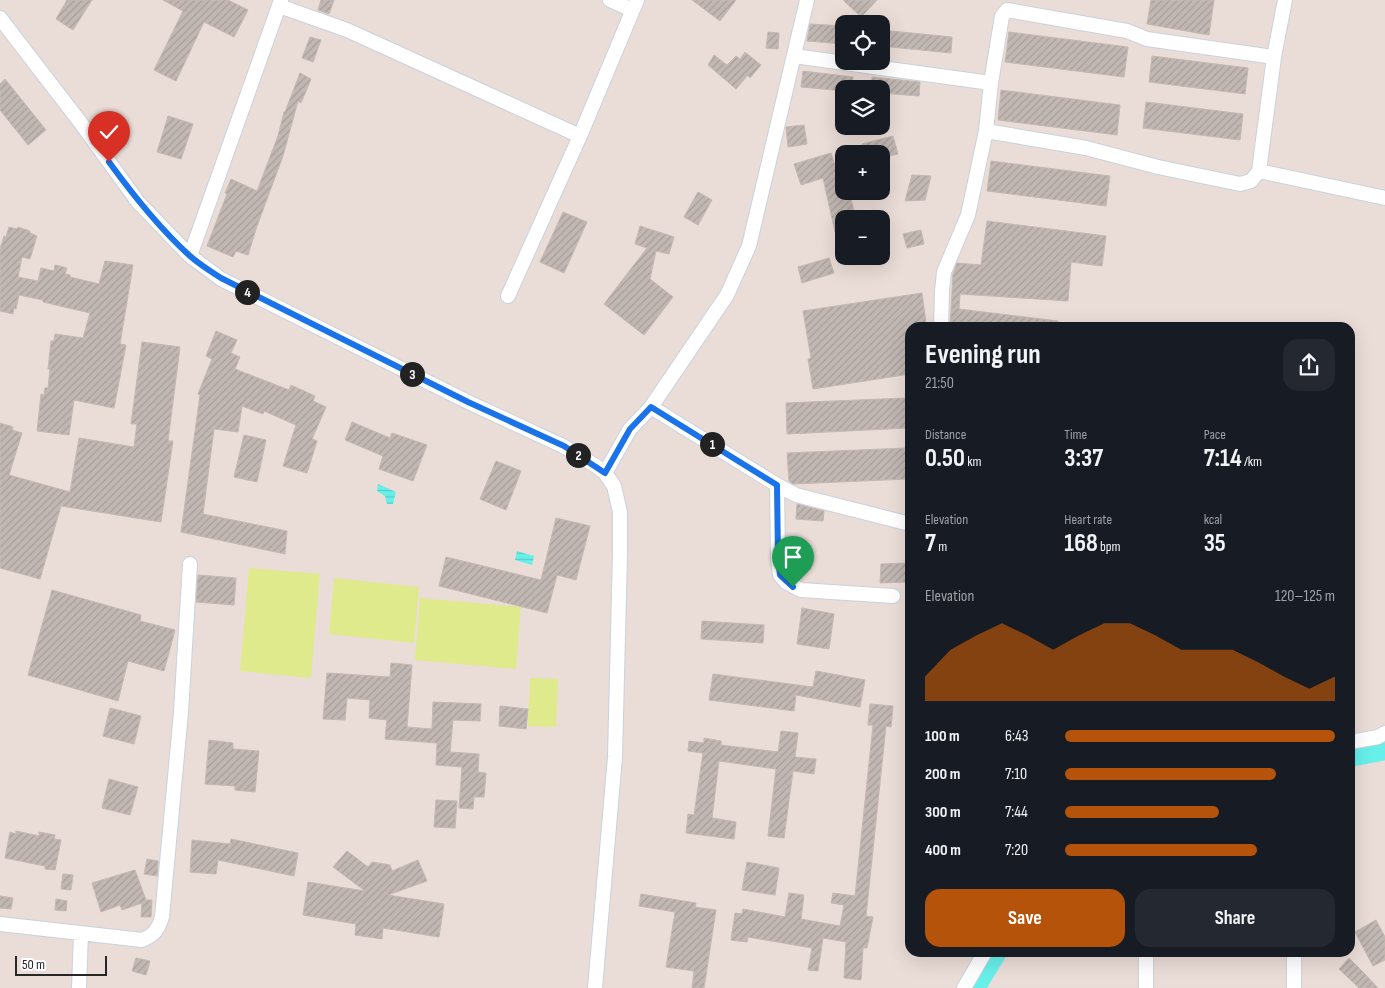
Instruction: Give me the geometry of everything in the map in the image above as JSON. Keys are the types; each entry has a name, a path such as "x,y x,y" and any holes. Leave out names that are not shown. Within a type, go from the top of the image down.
{"street":[{"path":"508,296 580,136 635,5 610,0"},
{"path":"605,473 630,429 651,407 727,295 749,246 807,0"},
{"path":"986,131 1086,148 1240,184 1251,181 1258,171 1274,57 1285,0"},
{"path":"190,256 280,3 347,30 580,136"},
{"path":"941,322 944,272 968,215 986,131 991,82 1002,16 1007,10 1127,31 1148,39 1274,57"},
{"path":"0,18 80,122 138,202 190,256 221,278 468,402 564,446 605,473 614,486 620,512 614,757 595,988"},
{"path":"794,56 991,82"},
{"path":"1258,171 1385,198"},
{"path":"651,407 796,495 905,523"},
{"path":"777,485 778,559 780,575 786,582 801,590 893,596"},
{"path":"0,924 142,940 151,936 158,929 162,917 181,712 190,564"},
{"path":"1355,741 1378,737 1385,733"},
{"path":"79,988 81,934"},
{"path":"964,988 982,957"},
{"path":"1146,957 1146,988"},
{"path":"1294,957 1294,988"}],"green space":[{"path":"249,568 320,574 311,678 240,671"},
{"path":"334,578 419,587 414,643 329,634"},
{"path":"420,598 521,607 516,669 415,660"},
{"path":"530,678 558,679 556,727 528,726"}],"water":[{"path":"378,484 396,492 393,504 387,504 385,496 377,491"},
{"path":"517,551 534,556 532,565 515,560"}],"building":[{"path":"67,0 92,0 73,30 56,19"},
{"path":"163,0 228,0 248,10 234,37 204,22 176,81 154,70 183,11"},
{"path":"321,0 334,0 329,14 318,10"},
{"path":"692,0 736,0 720,21"},
{"path":"843,0 877,0 863,15 859,15"},
{"path":"1151,0 1214,0 1209,35 1147,24"},
{"path":"810,24 835,25 835,43 807,41"},
{"path":"890,31 952,37 951,53 890,47"},
{"path":"768,32 779,33 778,49 766,48"},
{"path":"1009,32 1128,47 1124,77 1005,62"},
{"path":"310,37 321,40 313,62 302,58"},
{"path":"745,52 761,65 750,78 748,75 736,89 708,65 714,55 727,65 736,56 740,59"},
{"path":"1152,56 1248,68 1245,94 1149,82"},
{"path":"803,71 853,77 853,80 835,80 835,90 801,87"},
{"path":"300,73 311,79 301,103 298,101 283,156 248,255 236,251 233,257 207,246 231,179 257,191 278,136 284,112"},
{"path":"872,77 920,82 919,96 890,94 890,80 872,80"},
{"path":"5,79 46,130 28,145 0,110 0,84"},
{"path":"1001,90 1120,105 1117,135 998,120"},
{"path":"1146,102 1243,114 1240,140 1143,128"},
{"path":"168,116 193,124 181,159 157,152"},
{"path":"804,125 807,144 788,147 786,127"},
{"path":"893,136 898,154 890,156 890,145 862,144"},
{"path":"831,153 835,165 835,200 851,200 854,210 835,210 835,232 823,178 801,185 794,164"},
{"path":"991,161 1110,176 1106,206 987,191"},
{"path":"912,175 931,176 925,200 905,201"},
{"path":"698,192 712,200 698,225 684,217"},
{"path":"563,212 587,222 564,273 540,262"},
{"path":"987,221 1106,236 1102,266 1071,262 1068,301 960,294 959,309 1058,322 950,322 953,274 957,263 981,265"},
{"path":"640,226 674,237 669,254 656,251 650,279 673,297 644,335 604,304 647,248 635,244"},
{"path":"9,227 17,229 18,227 30,231 30,233 37,236 30,259 22,257 18,277 38,281 41,268 54,271 55,265 67,268 65,274 70,275 70,277 99,284 105,261 133,265 120,344 126,345 114,408 74,400 69,435 37,431 41,394 44,395 45,388 48,388 51,341 54,341 55,334 83,338 90,313 19,295 13,314 0,311 0,249"},
{"path":"921,230 924,244 907,248 903,234"},
{"path":"829,258 834,273 802,283 798,267"},
{"path":"922,293 926,322 905,322 905,375 813,389 808,359 811,358 803,311"},
{"path":"216,331 237,340 231,353 240,357 235,369 289,390 291,385 315,396 313,401 326,407 312,439 317,441 307,473 283,466 296,425 264,411 263,414 242,406 238,432 214,429 203,514 287,531 285,554 181,532 200,395 198,394 212,359 206,356"},
{"path":"142,342 180,347 168,441 173,441 161,522 61,506 40,579 0,568 0,423 13,427 12,430 22,433 9,475 70,492 79,438 134,447 137,424 131,424"},
{"path":"905,398 905,428 787,434 786,403"},
{"path":"352,422 390,438 392,433 427,445 413,481 379,469 383,456 345,440"},
{"path":"244,435 266,440 257,482 234,477"},
{"path":"905,448 905,479 793,484 789,481 787,453"},
{"path":"496,461 521,471 506,510 480,499"},
{"path":"797,504 824,511 823,521 796,519"},
{"path":"556,518 590,526 576,580 557,575 547,613 439,586 446,557 541,580"},
{"path":"905,563 905,582 880,583 881,564"},
{"path":"198,575 236,578 234,605 196,602"},
{"path":"52,590 141,615 140,621 175,630 164,671 128,661 118,701 28,675"},
{"path":"802,608 834,614 829,649 797,644"},
{"path":"702,621 764,625 763,643 701,639"},
{"path":"391,663 412,665 407,727 432,729 433,702 481,704 480,721 453,720 450,752 479,754 478,772 486,773 484,797 474,797 473,809 459,808 462,767 436,765 437,743 385,739 387,720 369,718 370,700 347,698 345,720 323,719 327,673 390,677"},
{"path":"816,671 865,680 860,707 796,695 794,711 709,700 713,674 813,687"},
{"path":"870,704 893,706 891,727 886,726 866,916 873,917 867,948 863,948 861,980 844,978 846,942 823,938 818,971 808,970 812,948 748,937 747,942 731,940 735,913 742,914 743,909 785,917 789,893 804,895 801,919 840,926 844,905 831,903 833,893 855,896 873,725 868,725"},
{"path":"500,706 528,709 526,729 499,726"},
{"path":"110,708 141,716 134,744 103,736"},
{"path":"781,731 798,733 795,757 816,759 814,774 793,771 784,838 768,836 776,769 719,761 712,818 736,822 734,839 686,833 688,814 694,815 703,753 688,751 689,741 704,743 704,738 721,741 721,745 778,752"},
{"path":"209,740 233,743 233,749 259,751 255,792 235,790 235,786 205,784"},
{"path":"109,779 138,787 130,815 102,808"},
{"path":"436,800 457,801 455,828 434,827"},
{"path":"16,831 39,836 39,832 55,835 54,839 61,840 55,870 45,869 45,866 5,858 10,832 16,834"},
{"path":"231,839 298,853 294,876 218,860 216,874 190,872 192,840 230,844"},
{"path":"347,851 368,867 372,862 390,865 392,871 418,860 427,881 388,895 444,904 439,937 383,928 382,939 355,935 356,924 303,915 308,882 365,891 333,867"},
{"path":"147,859 158,861 157,876 144,874"},
{"path":"747,862 779,868 775,895 742,890"},
{"path":"135,870 146,900 152,900 151,917 141,917 142,903 122,910 120,905 101,912 92,883"},
{"path":"63,874 73,875 71,890 61,889"},
{"path":"641,894 696,903 695,907 716,910 704,988 692,988 694,971 666,967 675,912 639,906"},
{"path":"0,896 13,898 11,909 0,908"},
{"path":"56,899 67,901 66,911 55,910"},
{"path":"1376,920 1385,937 1385,960 1373,966 1355,932"},
{"path":"136,958 150,961 146,975 132,971"},
{"path":"1349,958 1378,988 1359,988 1339,969"}],"waterway":[{"path":"1355,755 1385,749"},
{"path":"974,988 993,957"}],"route":[{"path":"109,162 138,202 172,238 190,256 221,278 468,402 564,446 605,473 630,429 651,407 708,442 777,485 780,575 793,587"}]}
